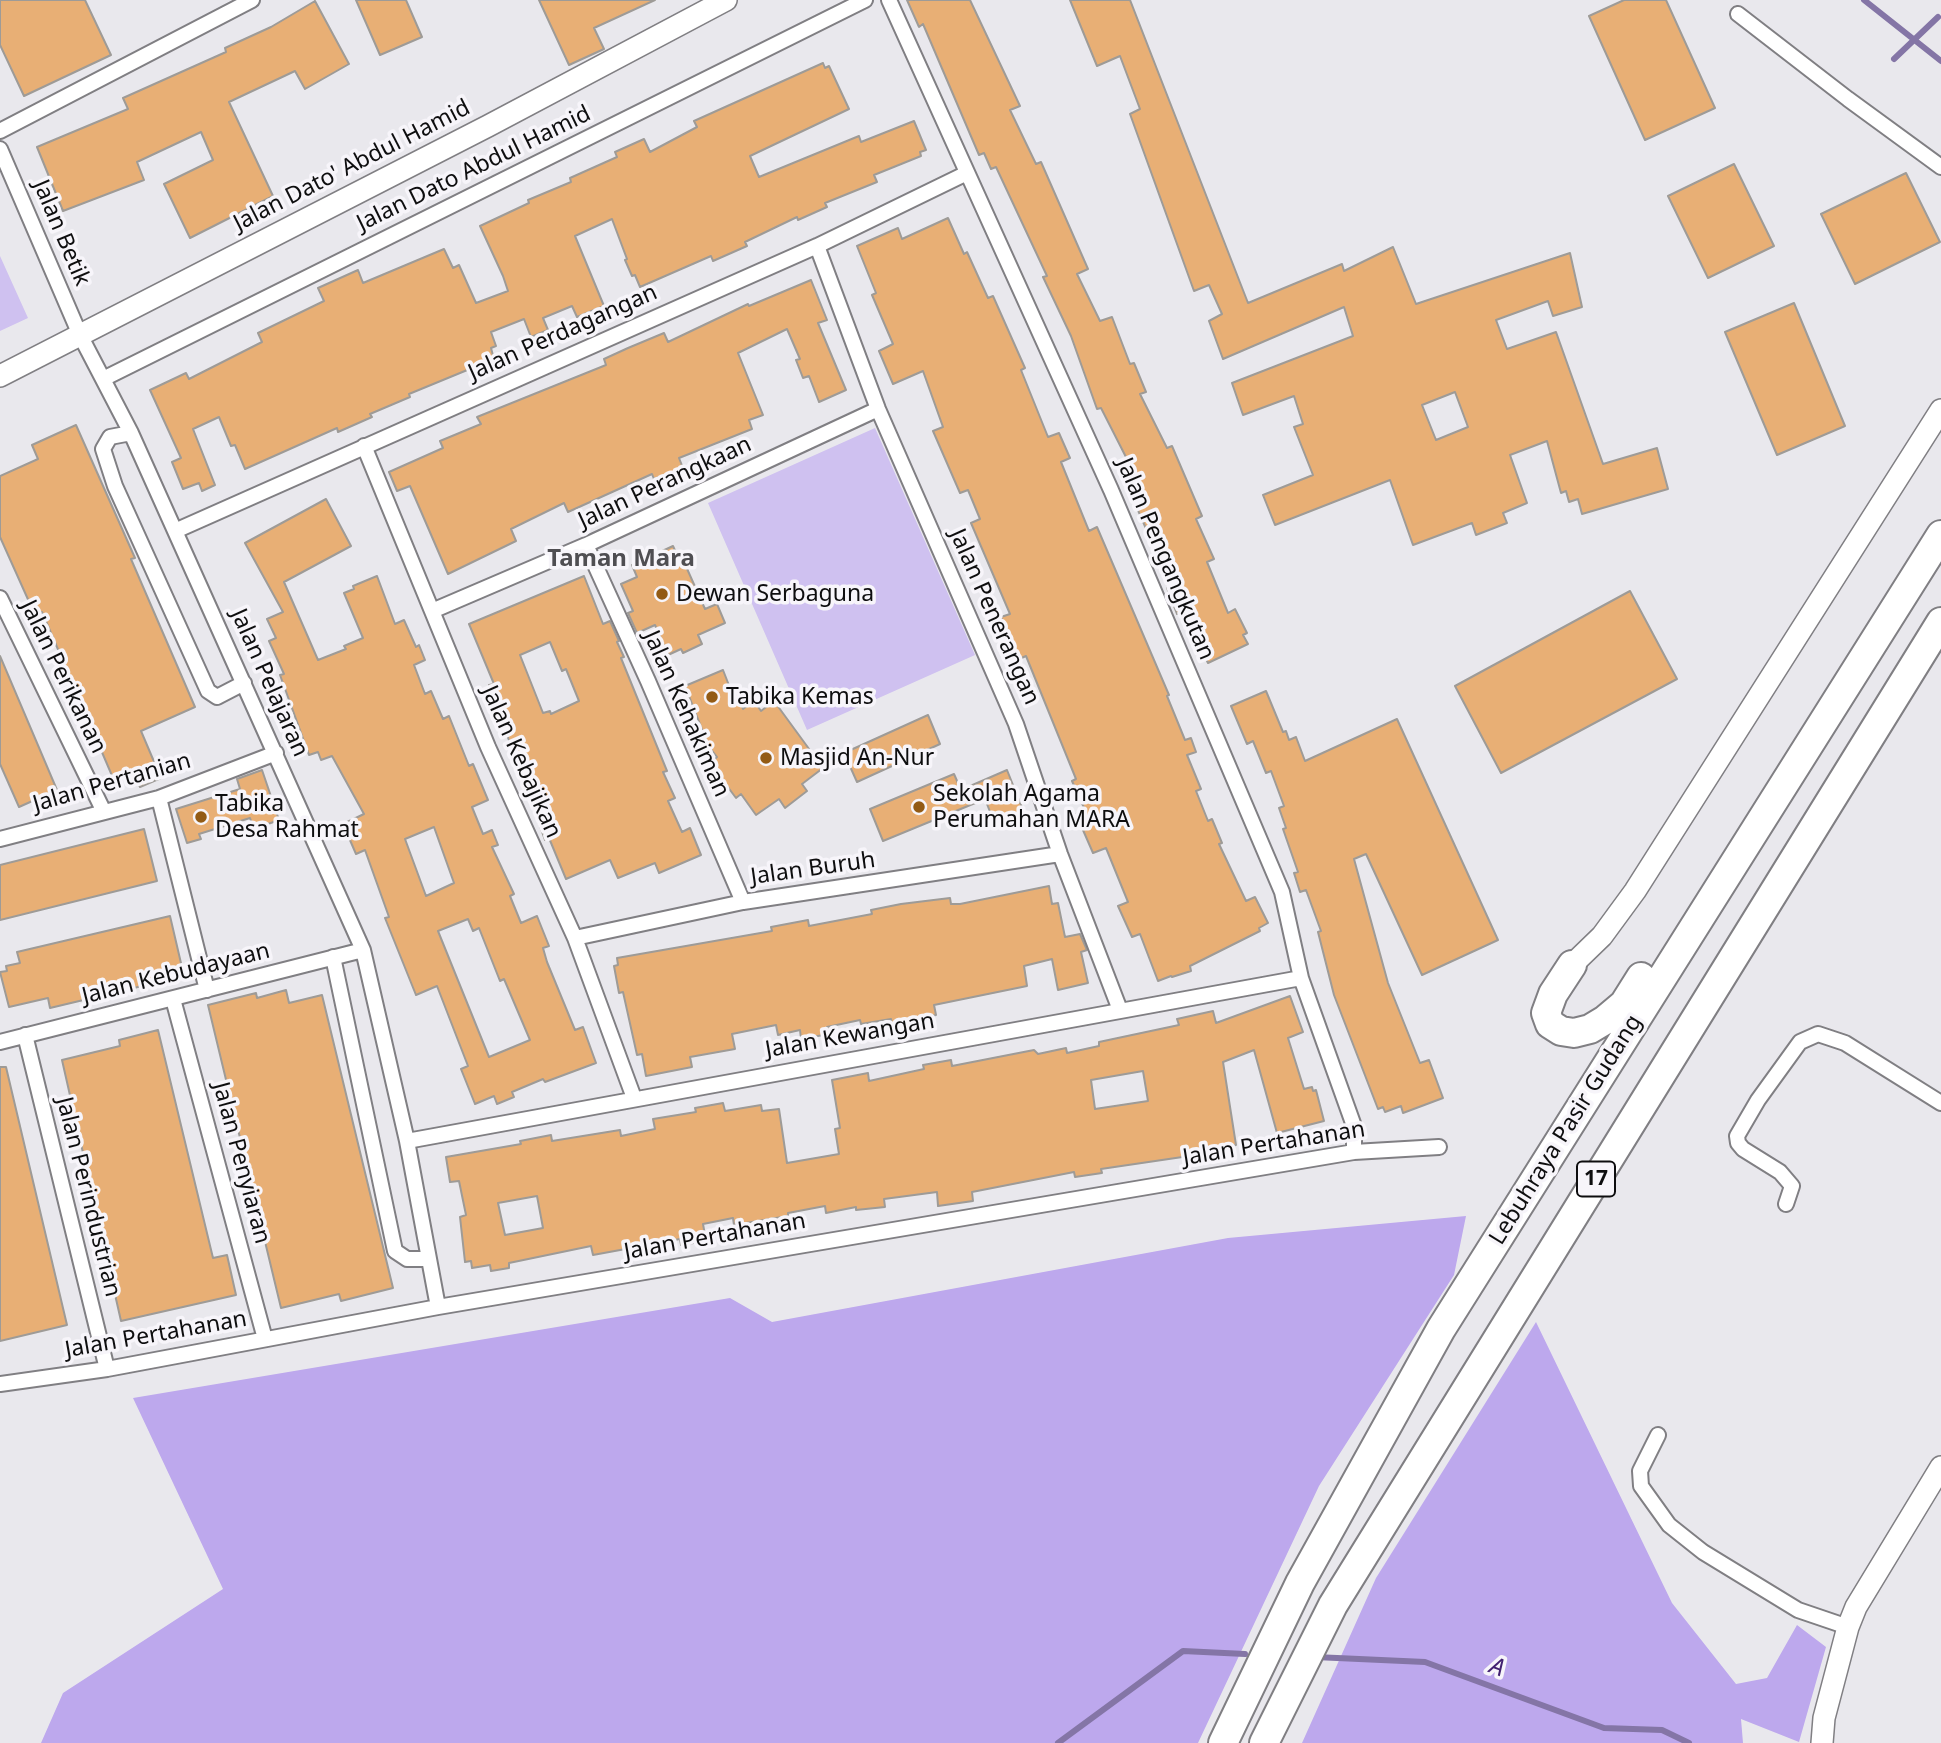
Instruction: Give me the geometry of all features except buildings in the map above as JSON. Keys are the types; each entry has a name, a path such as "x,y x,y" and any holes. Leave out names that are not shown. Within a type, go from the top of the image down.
{"highway":[{"name":"Lebuhraya Pasir Gudang","path":"1223,1743 1300,1583 1441,1329 1941,535"},
{"name":"17","path":"1264,1743 1333,1605 1941,622"},
{"path":"1572,965 1553,993 1546,1013 1550,1024 1561,1031 1574,1033 1590,1029 1624,1003 1676,925 1715,893"}],"street":[{"name":"Jalan Dato' Abdul Hamid","path":"0,376 488,126 726,0"},
{"name":"Jalan Dato Abdul Hamid","path":"105,378 865,0"},
{"name":"Jalan Pengangkutan","path":"889,0 1111,490 1282,892 1301,978 1354,1126 1354,1152"},
{"path":"0,131 243,2"},
{"path":"1738,14 1941,167"},
{"name":"Jalan Betik","path":"0,149 80,335"},
{"name":"Jalan Perdagangan","path":"175,531 817,246 967,173"},
{"name":"Jalan Penerangan","path":"817,246 878,410 1016,724 1060,854 1120,1010"},
{"name":"Jalan Pelajaran","path":"80,335 105,378 131,433 363,950 407,1141 438,1307"},
{"name":"Jalan Perangkaan","path":"432,611 586,545 878,410"},
{"path":"1572,965 1602,936 1635,891 1941,410"},
{"path":"131,433 110,437 103,449 115,486 151,566 208,691 217,697 244,683"},
{"name":"Jalan Kebajikan","path":"364,446 488,747 575,938 634,1098"},
{"name":"Jalan Kehakiman","path":"586,545 743,902"},
{"name":"Jalan Perikanan","path":"0,598 104,813"},
{"name":"Jalan Pertanian","path":"0,839 159,798 276,753"},
{"path":"159,798 207,990"},
{"name":"Jalan Buruh","path":"575,938 743,902 1060,854"},
{"name":"Jalan Kebudayaan","path":"0,1042 363,950"},
{"path":"333,957 396,1251 407,1259 428,1259"},
{"name":"Jalan Kewangan","path":"407,1141 1301,978"},
{"name":"Jalan Penyiaran","path":"173,999 265,1339"},
{"path":"1786,1203 1793,1186 1780,1172 1744,1149 1738,1143 1737,1136 1758,1100 1800,1042 1818,1034 1845,1042 1941,1102"},
{"name":"Jalan Perindustrian","path":"25,1035 107,1369"},
{"name":"Jalan Pertahanan","path":"0,1384 107,1369 438,1307 1354,1152 1439,1147"},
{"path":"1658,1435 1640,1471 1641,1486 1669,1525 1703,1552 1797,1610 1848,1627"},
{"path":"1822,1743 1824,1718 1848,1627 1856,1607 1941,1467"}],"shaded area":[{"path":"0,256 28,318 0,331"},
{"path":"875,428 975,655 807,730 708,503"},
{"path":"1466,1216 1454,1275 1319,1486 1198,1743 41,1743 63,1693 223,1589 133,1398 730,1298 772,1322 1228,1238"},
{"path":"1536,1322 1672,1603 1736,1684 1767,1678 1797,1625 1826,1647 1799,1742 1741,1719 1743,1743 1302,1743 1376,1578"}],"waterway":[{"path":"1864,0 1941,61"},
{"path":"1894,59 1938,17"},
{"name":"A","path":"1058,1743 1183,1651 1245,1654"},
{"name":"A","path":"1315,1657 1425,1662 1604,1728 1662,1730 1689,1743"}],"place":[{"name":"Dewan Serbaguna","path":"662,594"},
{"name":"Tabika Kemas","path":"712,697"},
{"name":"Masjid An-Nur","path":"766,758"},
{"name":"Sekolah Agama Perumahan MARA","path":"919,807"},
{"name":"Tabika Desa Rahmat","path":"201,817"}],"district":[{"name":"Taman Mara","path":"621,559"}]}
